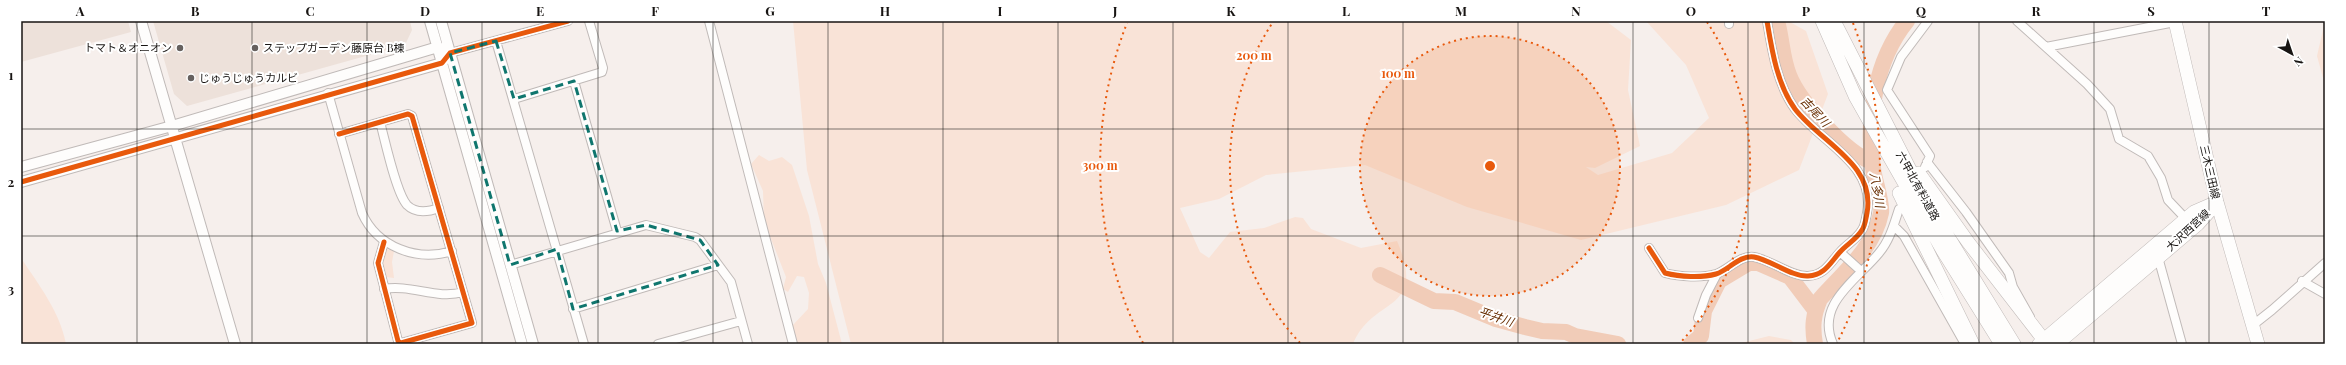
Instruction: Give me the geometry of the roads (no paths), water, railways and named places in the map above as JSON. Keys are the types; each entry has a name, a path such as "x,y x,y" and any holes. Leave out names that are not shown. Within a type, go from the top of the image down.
{"main road":[{"name":"六甲北有料道路","path":"1822,21 1855,96 1943,252 2009,343"},
{"name":"六甲北有料道路","path":"1834,21 1867,90 1925,199 2009,343"},
{"name":"三木三田線","path":"2175,22 2217,202 2258,344"},
{"path":"1867,90 1934,196 2033,323 2043,342"},
{"path":"1876,135 1893,182 1906,204 1973,344"},
{"name":"大沢西宮線","path":"2043,342 2194,212 2217,202"},
{"name":"大沢西宮線","path":"2057,344 2198,224 2217,202"}],"street":[{"path":"141,21 235,344"},
{"path":"430,21 522,344"},
{"path":"441,21 533,344"},
{"path":"21,182 328,93 442,63 450,53 568,21"},
{"path":"514,99 602,72 603,68 589,21"},
{"path":"709,21 793,344"},
{"path":"1649,248 1665,273 1698,276 1717,274 1741,260 1752,257 1807,277 1820,274 1830,266 1862,230 1868,204 1868,190 1863,178 1851,163 1805,120 1785,93 1772,50 1767,21"},
{"path":"2017,21 2087,84 2110,109 2120,139 2148,156 2161,178 2168,200 2186,220"},
{"path":"2046,48 2175,22"},
{"path":"1922,23 1900,57 1887,90 1930,156 1925,166 1966,212 2009,273 2014,287 2027,308 2033,323"},
{"path":"496,41 584,344"},
{"path":"21,168 172,126 438,47 450,53"},
{"path":"574,81 617,231"},
{"path":"328,93 362,213 368,226 384,242 403,250 428,255 452,251"},
{"path":"339,134 408,114 412,116 472,323 401,343 398,341 378,263 384,242"},
{"path":"380,122 402,197 413,209 429,212 439,208"},
{"path":"1833,344 1830,337 1830,313 1837,297 1860,270 1880,253 1894,226 1899,209"},
{"path":"510,265 617,231 646,225 695,237 700,240 731,282 748,344"},
{"path":"1894,226 1904,236 1965,344"},
{"path":"1841,253 1860,270"},
{"path":"2158,257 2182,344"},
{"path":"2252,325 2272,310 2302,281 2325,263"},
{"path":"573,309 718,265"},
{"path":"1698,318 1706,295 1717,274"},
{"path":"2302,281 2325,294"},
{"path":"384,289 394,287 450,296 463,292"},
{"path":"658,344 741,321"}],"waterway":[{"name":"吉尾川","path":"1777,21 1783,55 1794,86 1824,125 1849,148 1861,157 1872,162"},
{"name":"八多川","path":"1815,344 1814,321 1820,299 1848,270 1865,249 1872,238 1881,213 1881,204 1874,173 1871,150 1872,111 1880,72 1887,54 1907,21"},
{"name":"平井川","path":"1691,344 1701,336 1704,311 1719,281 1749,263 1758,263 1790,277 1815,310"},
{"name":"平井川","path":"1380,275 1434,301 1455,302 1496,319 1542,331 1566,332 1575,336 1618,344"}],"place":[{"name":"トマト＆オニオン","path":"180,48"},
{"name":"ステップガーデン藤原台 B棟","path":"255,48"},
{"name":"じゅうじゅうカルビ","path":"191,78"}]}
